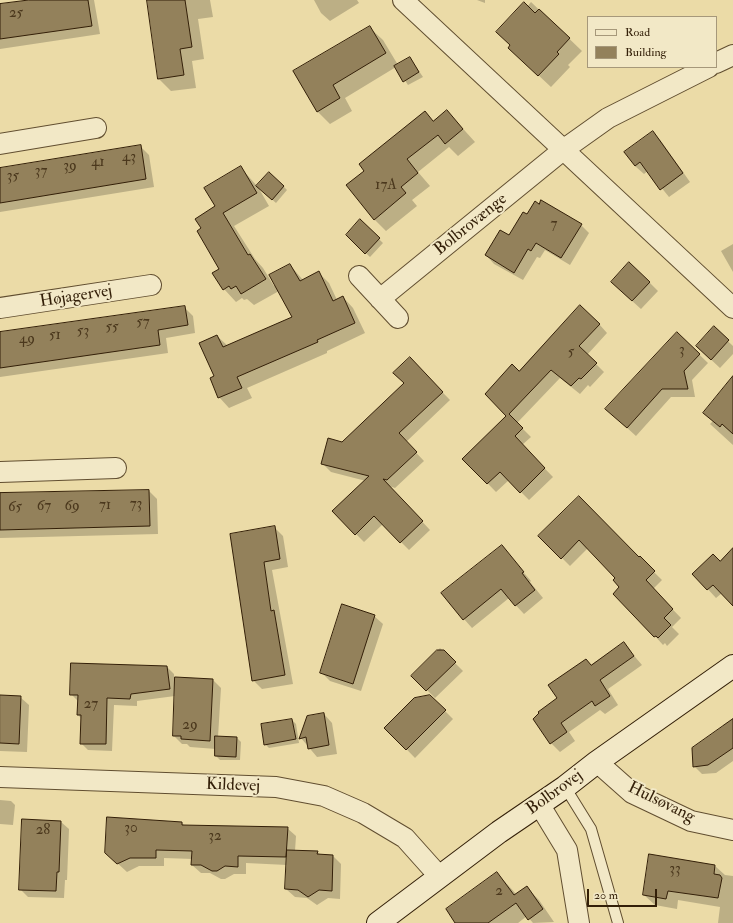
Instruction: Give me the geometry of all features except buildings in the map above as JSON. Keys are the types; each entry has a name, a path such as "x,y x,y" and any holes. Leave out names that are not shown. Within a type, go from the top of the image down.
{"street":[{"path":"403,0 733,308"},
{"path":"717,63 733,55"},
{"name":"Bolbrovænge","path":"380,299 562,150 608,118 707,68"},
{"path":"0,144 96,128"},
{"path":"358,276 398,318"},
{"name":"Højagervej","path":"0,308 152,285"},
{"path":"0,472 116,468"},
{"name":"Bolbrovej","path":"378,923 439,876 733,666"},
{"name":"Hulsøvang","path":"597,762 632,793 692,821 733,830"},
{"name":"Kildevej","path":"0,777 276,787 324,796 363,813 405,838 439,876"},
{"path":"540,804 567,850 579,923"}],"lane":[{"path":"565,787 591,829 618,923"}]}
